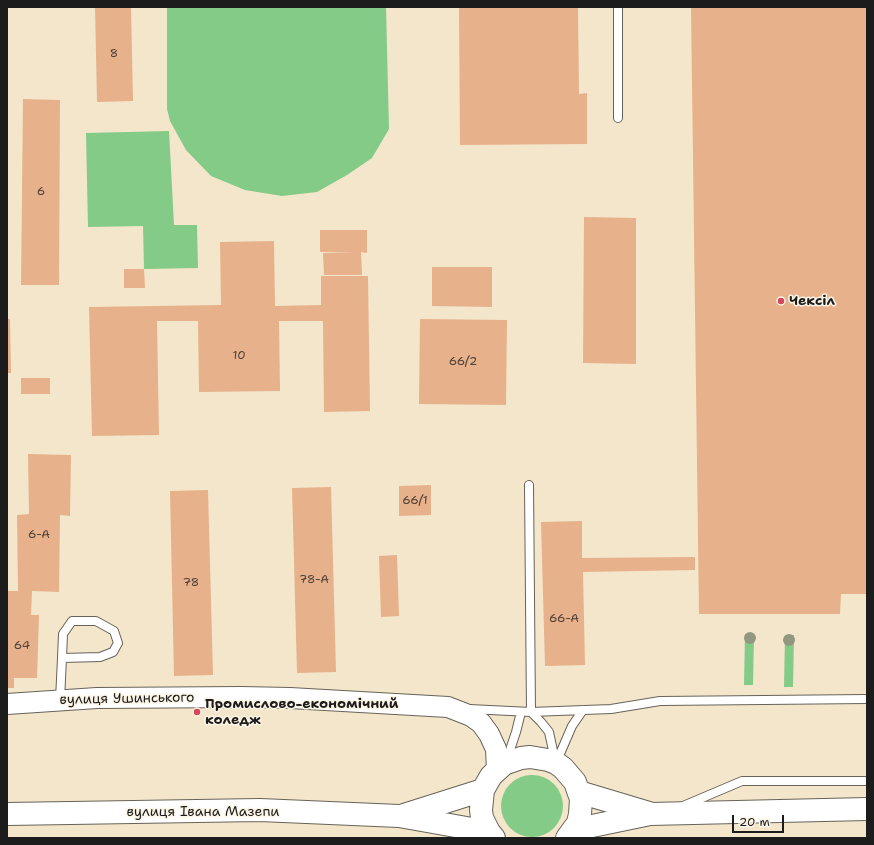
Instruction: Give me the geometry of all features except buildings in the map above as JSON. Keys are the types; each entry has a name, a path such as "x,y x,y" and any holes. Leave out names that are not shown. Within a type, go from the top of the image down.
{"main road":[{"path":"501,767 521,758 530,757 556,763 570,775 579,792 581,805 580,814 570,834"},
{"name":"вулиця Івана Мазепи","path":"492,835 482,818 481,810 483,790 491,776 501,767"},
{"name":"вулиця Івана Мазепи","path":"399,816 483,790"},
{"path":"579,792 659,813"},
{"path":"570,834 659,813 867,809"},
{"name":"вулиця Івана Мазепи","path":"7,814 260,810 399,816 492,835"}],"street":[{"name":"вулиця Ушинського","path":"7,704 97,698 241,696 448,707 471,716 481,723 489,734 496,749 501,767"}],"lane":[{"path":"618,7 618,118"},
{"path":"529,485 531,712 549,732 556,763"},
{"path":"60,701 63,634 72,621 96,621 114,631 118,644 113,652 100,657 62,658"},
{"path":"448,707 531,712 611,709 660,701 867,699"},
{"path":"556,763 572,726 583,710"},
{"path":"501,767 516,732 521,712"},
{"path":"659,813 742,780 867,781"}],"green space":[{"path":"167,7 386,7 389,129 372,158 347,175 317,192 282,196 245,190 211,176 186,150 170,121 167,109"},
{"path":"169,131 174,225 197,225 198,268 144,269 143,226 88,227 86,133"},
{"path":"745,634 754,634 753,685 744,685"},
{"path":"785,635 794,635 793,687 784,687"},
{"path":"532,775 549,780 554,784 558,789 563,806 558,823 554,828 549,832 532,837 515,832 510,828 506,823 501,806 506,789 510,784 515,780"}],"place":[{"name":"Чексіл","path":"781,301"},
{"name":"Промислово-економічний коледж","path":"197,712"}]}
